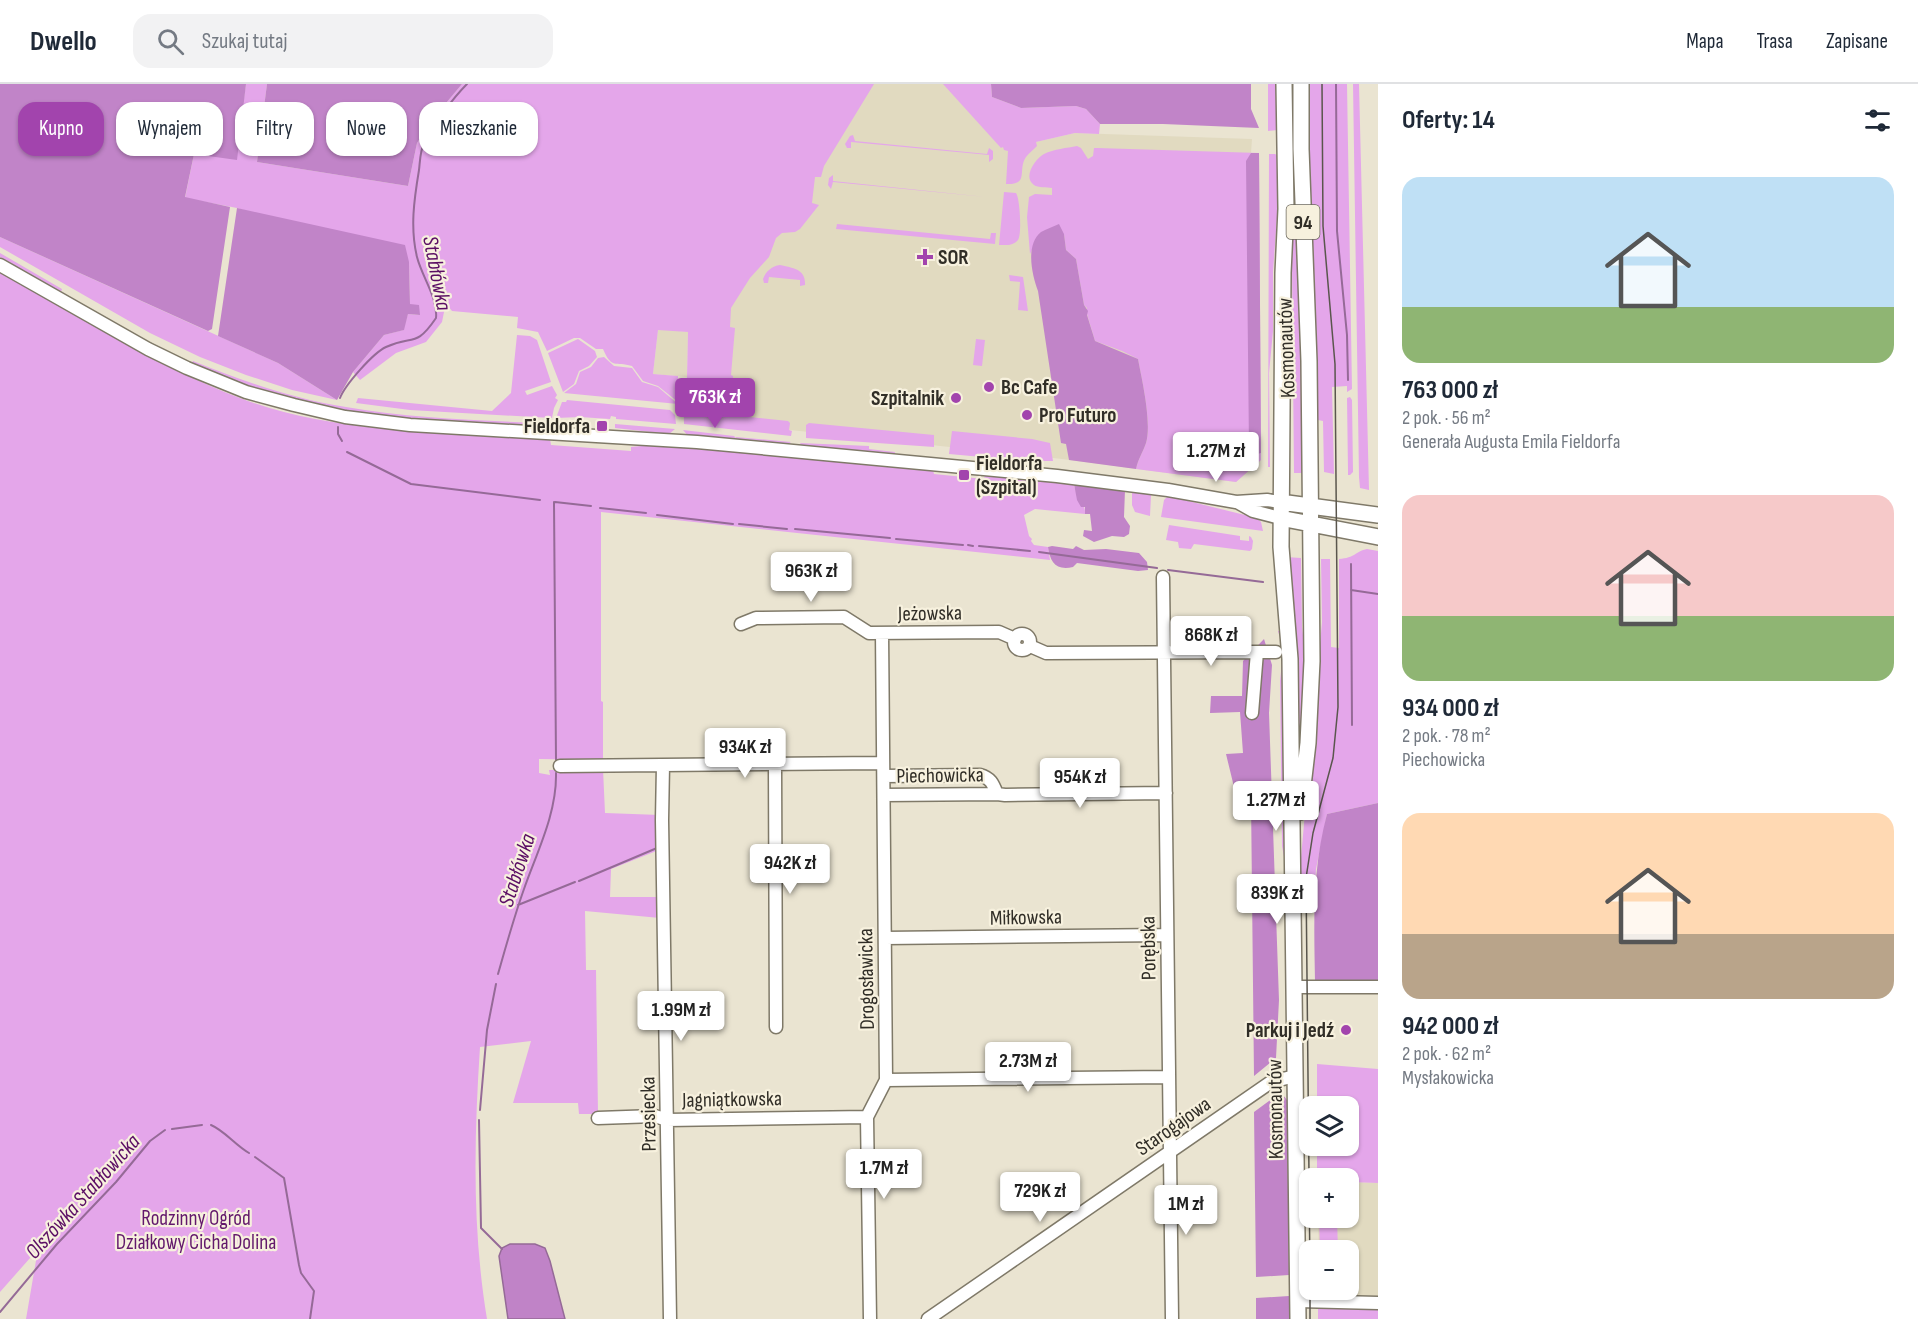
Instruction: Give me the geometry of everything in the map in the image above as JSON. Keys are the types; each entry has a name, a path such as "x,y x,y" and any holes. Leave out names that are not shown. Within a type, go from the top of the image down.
{"main road":[{"name":"Kosmonautów","path":"1284,84 1286,209 1280,518 1282,576 1290,659 1298,1319"},
{"name":"Kosmonautów","path":"1293,862 1303,793 1311,692 1309,361 1301,161 1301,84"},
{"path":"1280,501 1378,515"},
{"path":"1280,518 1378,537"}],"street":[{"path":"0,265 148,350 187,368 246,392 345,417 410,425 697,442 1132,485 1236,502 1280,501"},
{"path":"1236,502 1253,511 1280,518"},
{"name":"Porębska","path":"1163,577 1172,1319"},
{"name":"Jeżowska","path":"741,624 756,618 844,617 869,633 999,632 1015,639 1026,635 1030,646 1046,653 1276,652"},
{"name":"Drogosławicka","path":"870,1319 867,1117 886,1080 882,633"},
{"path":"1252,713 1257,652"},
{"name":"Piechowicka","path":"560,766 883,763"},
{"path":"775,764 776,1027"},
{"name":"Przesiecka","path":"663,765 670,1319"},
{"name":"Piechowicka","path":"884,776 980,775 992,782 997,794"},
{"name":"Piechowicka","path":"884,795 1166,793"},
{"name":"Miłkowska","path":"885,938 1167,935"},
{"path":"1294,987 1378,987"},
{"name":"Starogajowa","path":"928,1319 1271,1082 1295,1076"},
{"path":"886,1080 1169,1077"},
{"name":"Jagniątkowska","path":"598,1118 655,1116 667,1120 867,1117"},
{"path":"1298,1301 1378,1303"}],"shaded area":[{"path":"0,84 246,84 244,102 235,102 235,156 237,156 237,160 208,156 223,156 223,102 116,102 116,156 194,156 185,197 230,207 212,329 208,331 0,237"},
{"path":"267,84 462,84 447,102 419,102 419,140 408,186 257,162 258,156 314,156 314,102 265,102"},
{"path":"871,84 946,84 1009,148 1075,133 1252,139 1251,153 1259,153 1261,460 1236,482 1062,459 724,423 728,309"},
{"path":"991,84 1251,84 1251,109 1259,128 1100,124 1086,109 1076,106 1021,108 992,97"},
{"path":"1251,153 1259,153 1261,453 1253,455 1249,449 1246,161"},
{"path":"237,208 405,245 409,262 410,304 419,305 420,315 408,314 404,330 384,335 353,372 337,400 278,363 218,336"},
{"path":"1059,224 1064,234 1066,250 1076,259 1084,305 1088,311 1087,315 1095,341 1138,359 1146,401 1148,435 1136,469 1069,460 1066,444 1061,443 1038,291 1031,260 1036,238 1041,232"},
{"path":"658,329 688,332 687,377 653,374"},
{"path":"1074,484 1125,490 1124,517 1130,526 1129,534 1124,537 1112,536 1094,542 1083,536 1084,530 1092,531 1090,514 1085,514 1085,507 1081,507 1077,500"},
{"path":"1076,546 1084,550 1106,549 1139,553 1147,562 1148,570 1138,571 1077,563 1073,567 1062,568 1050,557 1048,547 1073,549"},
{"path":"1264,639 1272,665 1269,713 1279,1000 1276,1058 1254,1076 1251,799 1235,791 1226,754 1243,753 1240,712 1210,713 1211,696 1242,696 1243,661"},
{"path":"1378,803 1378,981 1315,981 1316,876 1327,814"},
{"path":"1277,1095 1283,1095 1287,1100 1289,1275 1256,1277 1254,1112"},
{"path":"1359,1182 1378,1183 1378,1299 1359,1299 1359,1240 1319,1240 1318,1228 1359,1228"},
{"path":"510,1244 535,1244 545,1248 565,1319 508,1319 499,1256 502,1248"},
{"path":"1289,1296 1290,1319 1256,1319 1256,1298"}],"green space":[{"path":"246,84 267,84 265,102 243,102"},
{"path":"462,84 874,84 824,166 821,177 815,177 812,203 819,205 800,229 795,232 782,233 776,238 769,257 750,278 731,308 730,327 735,328 731,375 733,376 732,397 728,396 727,403 731,404 730,415 788,421 789,430 792,431 791,436 684,424 683,381 686,381 687,377 688,332 658,330 653,374 678,376 678,402 658,386 643,381 632,366 614,364 603,349 596,349 580,338 574,338 547,351 538,332 517,328 518,317 452,311 448,306 442,322 426,342 396,353 360,380 353,372 384,335 403,330 408,314 420,315 410,304 409,262 237,208 185,198 194,156 223,156 223,125 235,113 235,156 258,156 257,162 408,186 419,140 419,156 538,156 538,102 447,102"},
{"path":"943,84 991,84 992,97 1021,108 1076,106 1086,109 1100,124 1099,134 1075,133 1036,142 1037,146 1024,162 1021,179 1013,184 1006,184 1008,151 1001,148"},
{"path":"1268,84 1280,84 1278,130 1268,131"},
{"path":"1307,84 1347,84 1352,389 1347,392 1347,386 1332,387 1334,474 1324,472 1323,421 1318,420 1315,401"},
{"path":"1353,84 1359,84 1369,490 1360,488 1359,477"},
{"path":"853,135 855,141 987,154 989,148 993,151 993,159 989,162 989,155 851,142 851,148 847,148 845,144"},
{"path":"1077,146 1088,159 1093,156 1094,148 1259,153 1261,460 1236,482 1136,469 1148,435 1146,401 1138,359 1095,341 1087,308 1084,305 1076,259 1066,250 1064,234 1040,233 1030,254 1027,217 1029,197 1035,194 1052,195 1052,188 1038,187 1031,182 1029,177 1032,168 1037,159 1044,154"},
{"path":"1269,154 1280,157 1273,272 1273,331 1269,373 1270,467 1268,467"},
{"path":"1293,156 1295,157 1305,473 1294,473 1291,161"},
{"path":"833,175 833,181 986,197 833,182 831,189 828,185 829,178"},
{"path":"1004,192 1016,193 1020,231 1016,242 999,245"},
{"path":"837,224 990,239 991,233 996,233 995,244 836,229"},
{"path":"0,237 278,363 337,400 292,390 246,375 200,357 150,333 0,247"},
{"path":"0,253 62,289 61,292 0,257"},
{"path":"780,265 801,272 805,285 800,286 800,280 769,277 768,283 764,283 763,279 768,271"},
{"name":"Rodzinny Ogród Działkowy Cicha Dolina","path":"0,270 13,277 13,281 15,279 153,359 182,373 240,398 314,419 393,430 550,439 551,445 631,451 631,447 652,445 654,447 655,445 688,447 933,470 934,474 984,479 985,475 1074,484 1084,506 1085,514 1035,509 1024,515 1031,541 1034,545 1048,547 1050,560 601,512 603,760 539,759 539,773 550,775 549,770 603,769 605,813 660,815 659,850 611,869 610,897 660,897 660,918 585,911 586,970 596,970 598,1114 579,1114 578,1103 513,1103 531,1041 480,1047 476,1115 476,1183 479,1251 487,1319 26,1319 38,1249 0,1292"},
{"path":"1009,275 1023,277 1028,311 1018,310 1020,282 1010,281"},
{"path":"517,335 530,336 537,340 551,382 525,391 527,395 552,386 557,395 555,398 558,400 552,418 410,410 356,403 358,398 492,411 511,393"},
{"path":"578,339 595,351 597,357 589,366 579,371 574,384 563,392 548,353"},
{"path":"976,339 985,340 982,366 973,365"},
{"path":"604,357 614,366 632,368 642,382 658,387 678,404 564,393 576,384 580,372 591,367 598,358"},
{"path":"193,361 268,388 326,404 423,417 552,424 551,428 448,422 345,411 248,385 191,364"},
{"path":"1350,397 1352,400 1353,472 1348,475 1347,398"},
{"path":"567,400 670,410 675,415 676,424 616,419 611,416 610,419 556,418 562,402"},
{"path":"809,423 934,435 934,447 806,438 806,425"},
{"path":"615,424 675,429 669,434 615,428"},
{"path":"683,430 736,438 791,442 786,445 689,437"},
{"path":"952,431 1050,443 1053,461 1026,461 949,454"},
{"path":"800,443 869,446 869,449 895,452 894,456 803,447"},
{"path":"1132,491 1151,495 1150,516 1135,512 1132,505"},
{"path":"1168,496 1257,518 1261,522 1263,531 1161,517 1164,500"},
{"path":"1169,525 1240,536 1240,540 1249,541 1249,536 1253,541 1252,549 1250,551 1194,544 1191,549 1179,548 1178,542 1166,540"},
{"path":"1367,549 1378,551 1378,803 1327,814 1316,869 1314,902 1298,902 1322,622 1321,559 1330,559 1331,647 1339,648 1339,559"},
{"path":"1286,557 1301,558 1302,627 1307,668 1299,772"},
{"path":"1278,631 1283,641 1286,867 1282,846 1280,681 1282,656"},
{"path":"1317,1064 1378,1069 1378,1183 1359,1182 1359,1168 1317,1168 1317,1156 1359,1156 1359,1096 1317,1096"},
{"path":"1319,1228 1337,1228 1338,1240 1320,1240"},
{"path":"1318,1304 1378,1306 1378,1319 1318,1319"}],"waterway":[{"name":"Stabłówka","path":"340,398 353,378 380,350 418,337 436,318 435,303 417,257 413,225 421,153 424,143 443,112 467,84"},
{"path":"1336,84 1337,231 1347,335 1348,380"},
{"path":"338,427 338,434 342,441"},
{"name":"Stabłówka","path":"347,452 411,484 540,500"},
{"name":"Stabłówka","path":"554,502 556,760"},
{"name":"Stabłówka","path":"555,502 591,506"},
{"path":"600,508 646,513"},
{"path":"657,515 733,524"},
{"path":"739,524 787,529"},
{"path":"795,529 890,538"},
{"path":"896,539 963,545"},
{"path":"968,545 973,546"},
{"path":"979,546 1030,551"},
{"path":"1039,552 1157,568"},
{"path":"1351,564 1352,725"},
{"path":"1168,570 1263,582"},
{"path":"1351,590 1378,594"},
{"name":"Stabłówka","path":"498,974 520,900 550,818 556,773"},
{"path":"579,881 657,848"},
{"path":"518,905 575,882"},
{"name":"Stabłówka","path":"480,1110 487,1030 496,984"},
{"name":"Stabłówka","path":"479,1120 481,1228 502,1249"},
{"name":"Olszówka Stabłowicka","path":"172,1129 202,1125"},
{"name":"Olszówka Stabłowicka","path":"211,1125 249,1153"},
{"name":"Olszówka Stabłowicka","path":"0,1312 57,1244 116,1182 150,1141 165,1130"},
{"name":"Olszówka Stabłowicka","path":"255,1157 284,1178 301,1273 314,1291 310,1319"}],"tram line":[{"path":"1310,1240 1306,878 1313,833 1333,758 1338,707 1335,364 1323,226 1322,84"},
{"path":"1310,1300 1310,1319"}],"place":[{"name":"SOR","path":"925,257"},
{"name":"Bc Cafe","path":"989,387"},
{"name":"Szpitalnik","path":"956,398"},
{"name":"Pro Futuro","path":"1027,415"},
{"name":"Fieldorfa","path":"602,426"},
{"name":"Fieldorfa (Szpital)","path":"964,475"},
{"name":"Parkuj i Jedź","path":"1346,1030"}]}
